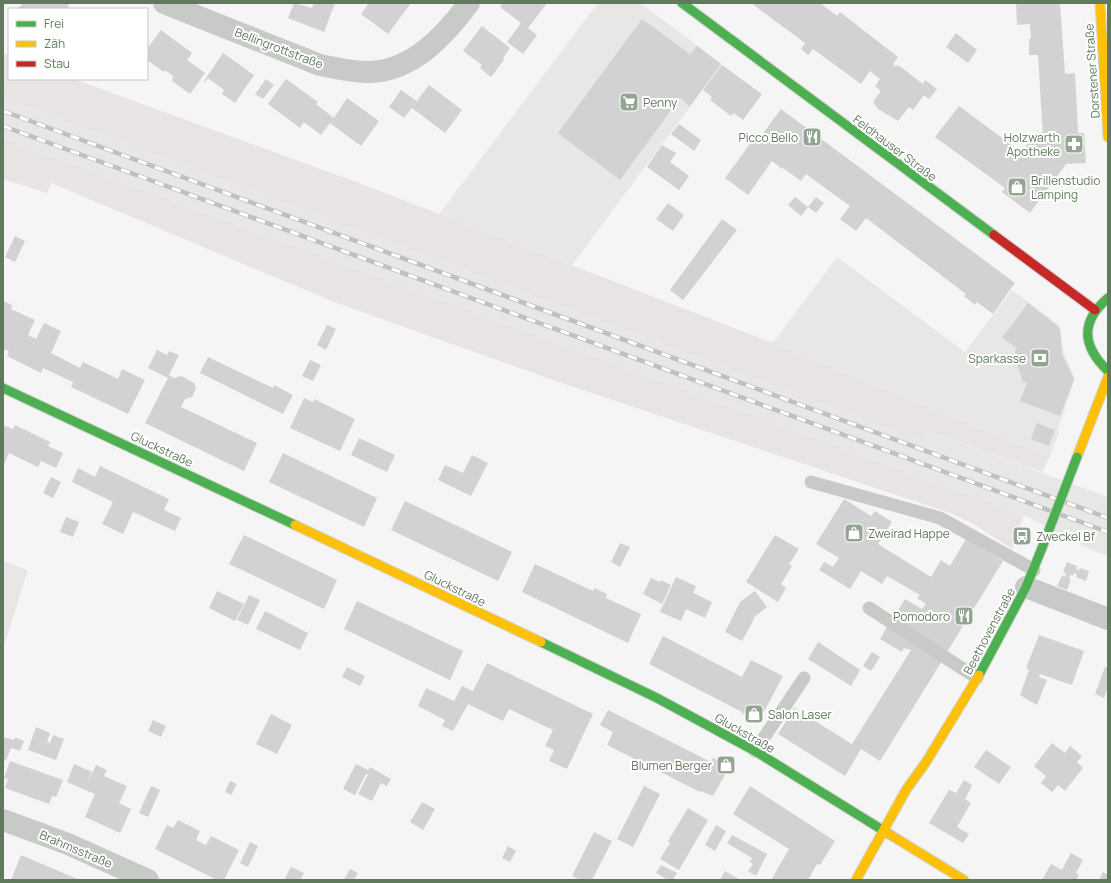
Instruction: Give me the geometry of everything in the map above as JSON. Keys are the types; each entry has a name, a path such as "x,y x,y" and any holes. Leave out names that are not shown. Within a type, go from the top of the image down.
{"street":[{"name":"Bellingrottstraße","path":"164,3 320,65 345,70 373,72 386,70 405,63 421,53 439,40 469,3"},
{"name":"Feldhauser Straße","path":"682,3 1095,310"},
{"name":"Dorstener Straße","path":"1100,3 1108,137"},
{"path":"1108,298 1095,310 1087,331 1091,353 1099,364 1108,371"},
{"name":"Beethovenstraße","path":"856,880 906,790 926,762 977,678 1030,579 1108,377"},
{"name":"Gluckstraße","path":"3,388 346,549 650,695 755,752 964,880"},
{"path":"1030,579 1108,619"},
{"name":"Brahmsstraße","path":"3,820 68,844 148,880"}],"lane":[{"path":"811,482 940,518 1030,579"},
{"path":"869,608 977,678"},
{"path":"755,752 804,678"}],"shaded area":[{"path":"598,3 640,3 722,64 572,265 439,214"},
{"path":"3,53 8,55 8,80 77,80 359,183 773,343 1050,457 1042,472 927,431 923,442 3,98"},
{"path":"3,98 923,442 927,431 1108,497 1108,556 1089,549 1024,515 3,138"},
{"path":"3,138 1024,515 1012,549 972,523 950,513 556,381 334,302 51,183 47,193 3,179"},
{"path":"837,257 965,352 1012,290 1059,325 1064,354 1075,379 1057,431 1059,432 1050,457 773,343"},
{"path":"3,561 28,570 3,649"}],"building":[{"path":"23,3 67,3 69,5 68,8 19,8"},
{"path":"294,3 312,8 314,3 335,3 324,32 288,18"},
{"path":"369,3 411,3 388,34 361,14"},
{"path":"503,3 547,3 528,28 537,35 523,54 507,42 521,23 500,7"},
{"path":"751,3 820,3 837,16 840,12 898,57 893,64 896,67 898,65 923,84 925,80 937,89 929,99 924,95 913,110 909,107 898,121 878,109 873,102 881,91 875,86 880,79 870,71 861,84 813,49 808,55 801,49 805,43"},
{"path":"1016,3 1060,3 1065,74 1075,73 1078,133 1084,133 1086,163 1066,164 1030,213 1002,192 1005,188 935,137 959,106 1021,152 1034,136 1043,138 1038,55 1029,55 1029,39 1031,39 1030,24 1017,25"},
{"name":"Penny","path":"642,19 690,54 697,46 721,64 690,106 680,98 620,180 558,133"},
{"path":"482,26 510,48 503,58 504,60 491,77 480,68 482,65 463,51"},
{"path":"161,30 192,53 187,60 205,73 190,94 172,81 173,76 165,70 164,72 148,61 148,48"},
{"path":"956,33 977,50 968,63 946,47"},
{"path":"223,53 254,75 235,103 222,94 224,90 208,78 205,82 204,81"},
{"path":"722,65 762,94 743,120 734,113 731,116 710,100 712,97 703,90"},
{"path":"266,79 274,85 263,99 255,94"},
{"path":"286,79 318,102 316,104 334,118 347,98 379,121 361,146 330,123 321,135 304,122 300,128 268,104"},
{"path":"429,85 462,110 445,133 412,108 404,118 389,107 401,90 417,101"},
{"path":"781,109 1015,283 993,314 977,302 975,305 964,296 966,294 866,218 856,231 840,219 850,206 806,174 801,181 783,168 786,163 782,169 772,161 748,195 725,178 755,137 758,140"},
{"path":"679,124 701,140 694,151 671,134"},
{"path":"662,145 676,153 670,162 689,176 679,190 647,167"},
{"path":"795,197 808,207 801,216 788,205"},
{"path":"816,197 824,203 816,213 808,207"},
{"path":"668,203 684,215 673,231 656,219"},
{"path":"722,219 737,230 683,300 670,290"},
{"path":"15,236 25,241 15,262 5,257"},
{"path":"3,301 12,305 11,309 35,320 28,335 36,339 44,323 61,331 51,353 80,368 83,362 118,379 122,369 145,380 128,414 71,387 73,382 43,368 41,373 7,356 9,351 3,349"},
{"name":"Sparkasse","path":"1028,303 1060,328 1062,354 1074,379 1060,416 1020,401 1027,383 1023,382 1018,367 1015,351 1017,348 1002,338"},
{"path":"327,325 336,329 326,350 317,345"},
{"path":"157,350 167,355 169,351 179,355 169,375 174,378 181,376 194,383 196,388 192,397 185,399 181,407 257,443 244,471 145,423 168,378 148,368"},
{"path":"208,357 273,388 274,385 293,395 283,414 200,373"},
{"path":"310,360 321,365 313,381 302,376"},
{"path":"304,398 313,402 314,399 355,419 340,451 290,428"},
{"path":"1037,423 1055,430 1049,446 1031,439"},
{"path":"3,425 13,429 15,425 50,442 48,446 63,453 56,468 41,461 38,467 9,453 3,466"},
{"path":"359,438 395,455 387,472 351,455"},
{"path":"283,453 377,498 364,527 269,482"},
{"path":"472,455 488,463 471,496 438,480 445,465 463,473"},
{"path":"100,466 169,499 164,510 181,518 175,531 133,512 123,534 102,524 113,502 72,482 78,468 95,477"},
{"path":"51,477 61,482 53,498 43,493"},
{"path":"844,499 871,516 875,511 892,522 878,544 931,577 941,560 950,566 966,539 1003,561 947,652 893,619 905,599 922,609 926,604 917,598 920,595 887,576 882,584 861,571 850,589 819,570 824,562 833,567 839,558 816,544"},
{"path":"405,501 512,552 498,581 391,530"},
{"path":"66,517 79,522 73,537 60,532"},
{"path":"244,535 337,580 324,609 229,564"},
{"path":"775,535 799,549 789,564 792,566 781,584 786,588 778,602 746,582"},
{"path":"620,543 630,547 620,567 611,562"},
{"path":"1067,562 1077,566 1076,569 1079,570 1080,568 1089,571 1086,581 1076,577 1077,575 1074,573 1073,576 1070,575 1069,579 1071,579 1067,590 1057,586 1062,576 1065,577 1066,573 1063,572"},
{"path":"535,564 593,591 594,588 607,594 606,598 641,614 628,643 522,592"},
{"path":"676,577 696,586 693,593 712,602 705,618 686,609 681,621 660,612"},
{"path":"651,578 660,582 661,580 671,585 662,604 643,594"},
{"path":"217,591 244,604 235,621 209,608"},
{"path":"755,591 767,607 753,618 754,619 742,641 725,632 740,602"},
{"path":"249,595 260,600 248,625 237,620"},
{"path":"357,601 463,651 450,680 344,629"},
{"path":"265,611 308,633 300,650 256,629"},
{"path":"887,627 942,661 880,761 861,749 845,776 778,734 794,708 852,744 911,650 904,648 902,652 880,639"},
{"path":"1039,635 1084,651 1072,685 1040,674 1039,677 1047,680 1037,705 1020,695 1029,670 1026,668"},
{"path":"663,636 742,677 751,660 783,676 759,721 743,713 741,716 742,712 649,664"},
{"path":"818,642 860,670 851,686 808,659"},
{"path":"872,652 880,657 871,671 863,666"},
{"path":"487,663 593,714 567,769 549,761 554,750 545,746 553,730 509,709 503,721 468,704 453,731 442,726 445,720 418,706 426,688 454,701 462,686 473,691"},
{"path":"347,667 365,676 360,686 342,677"},
{"path":"1105,667 1108,668 1108,686 1104,698 1095,694"},
{"path":"608,710 711,762 713,758 730,766 713,796 701,791 700,792 607,745 613,732 600,725"},
{"path":"271,714 292,725 277,754 256,744"},
{"path":"153,720 166,726 161,737 148,731"},
{"path":"36,727 50,733 47,742 50,743 53,735 64,739 56,760 28,750"},
{"path":"3,737 14,740 15,737 24,741 20,751 11,748 6,761 3,760"},
{"path":"1052,743 1065,753 1070,746 1082,756 1077,762 1083,768 1065,791 1058,785 1052,792 1041,783 1046,776 1034,766"},
{"path":"986,750 1011,767 999,784 974,767"},
{"path":"10,761 63,780 56,797 52,796 49,804 5,788 8,779 4,778"},
{"path":"74,764 92,772 87,784 96,765 107,770 104,776 127,786 119,803 131,809 120,833 85,817 95,794 67,782"},
{"path":"356,764 368,770 370,767 391,779 387,786 381,783 372,801 358,794 368,775 366,774 355,795 343,789"},
{"path":"964,780 972,785 965,799 971,803 957,827 969,834 963,843 929,823 949,790 956,793"},
{"path":"230,781 237,784 231,795 225,792"},
{"path":"151,786 160,790 148,817 139,813"},
{"path":"644,786 660,794 633,847 617,839"},
{"path":"750,786 835,841 820,865 817,864 808,880 771,880 789,849 733,814"},
{"path":"422,802 435,809 423,830 410,822"},
{"path":"688,808 708,820 679,870 660,859 670,843 668,841"},
{"path":"178,820 200,831 196,840 206,845 211,836 239,850 224,880 217,880 155,849 167,825 173,828"},
{"path":"716,825 726,831 715,851 705,845"},
{"path":"594,832 612,841 592,880 581,880 572,876"},
{"path":"732,835 767,854 756,876 748,871 753,864 750,862 752,858 727,843"},
{"path":"250,842 258,846 248,867 240,863"},
{"path":"508,846 516,851 510,862 502,858"},
{"path":"1071,853 1083,860 1076,873 1079,875 1077,879 1079,880 1042,880 1051,864 1062,870"},
{"path":"21,855 56,870 80,880 11,880"},
{"path":"661,865 677,873 673,880 668,880 656,873"},
{"path":"291,867 304,873 300,880 284,880"},
{"path":"350,869 358,873 354,880 344,880"},
{"path":"725,871 739,879 720,880"},
{"path":"1103,872 1108,875 1108,880 1099,880"}],"railway":[{"path":"3,111 1108,518"},
{"path":"3,126 1108,532"}],"traffic: fast":[{"path":"682,3 994,235"},
{"path":"1108,298 1093,316 1089,325 1088,334 1089,343 1093,352 1099,362 1108,371"},
{"path":"3,388 295,525"},
{"path":"1042,548 1077,457"},
{"path":"979,675 1026,587 1042,548"},
{"path":"541,642 657,698 755,751 889,834"}],"traffic: slow":[{"path":"1100,3 1108,137"},
{"path":"1077,457 1108,377"},
{"path":"295,525 541,642"},
{"path":"856,880 906,790 926,762 979,675"},
{"path":"889,834 964,880"}],"traffic: jam":[{"path":"994,235 1095,310"}],"place":[{"name":"Penny","path":"629,102"},
{"name":"Picco Bello","path":"812,137"},
{"name":"Holzwarth Apotheke","path":"1074,144"},
{"name":"Brillenstudio Lamping","path":"1017,187"},
{"name":"Sparkasse","path":"1040,358"},
{"name":"Zweirad Happe","path":"854,533"},
{"name":"Zweckel Bf","path":"1022,536"},
{"name":"Pomodoro","path":"964,616"},
{"name":"Salon Laser","path":"754,714"},
{"name":"Blumen Berger","path":"726,765"}]}
